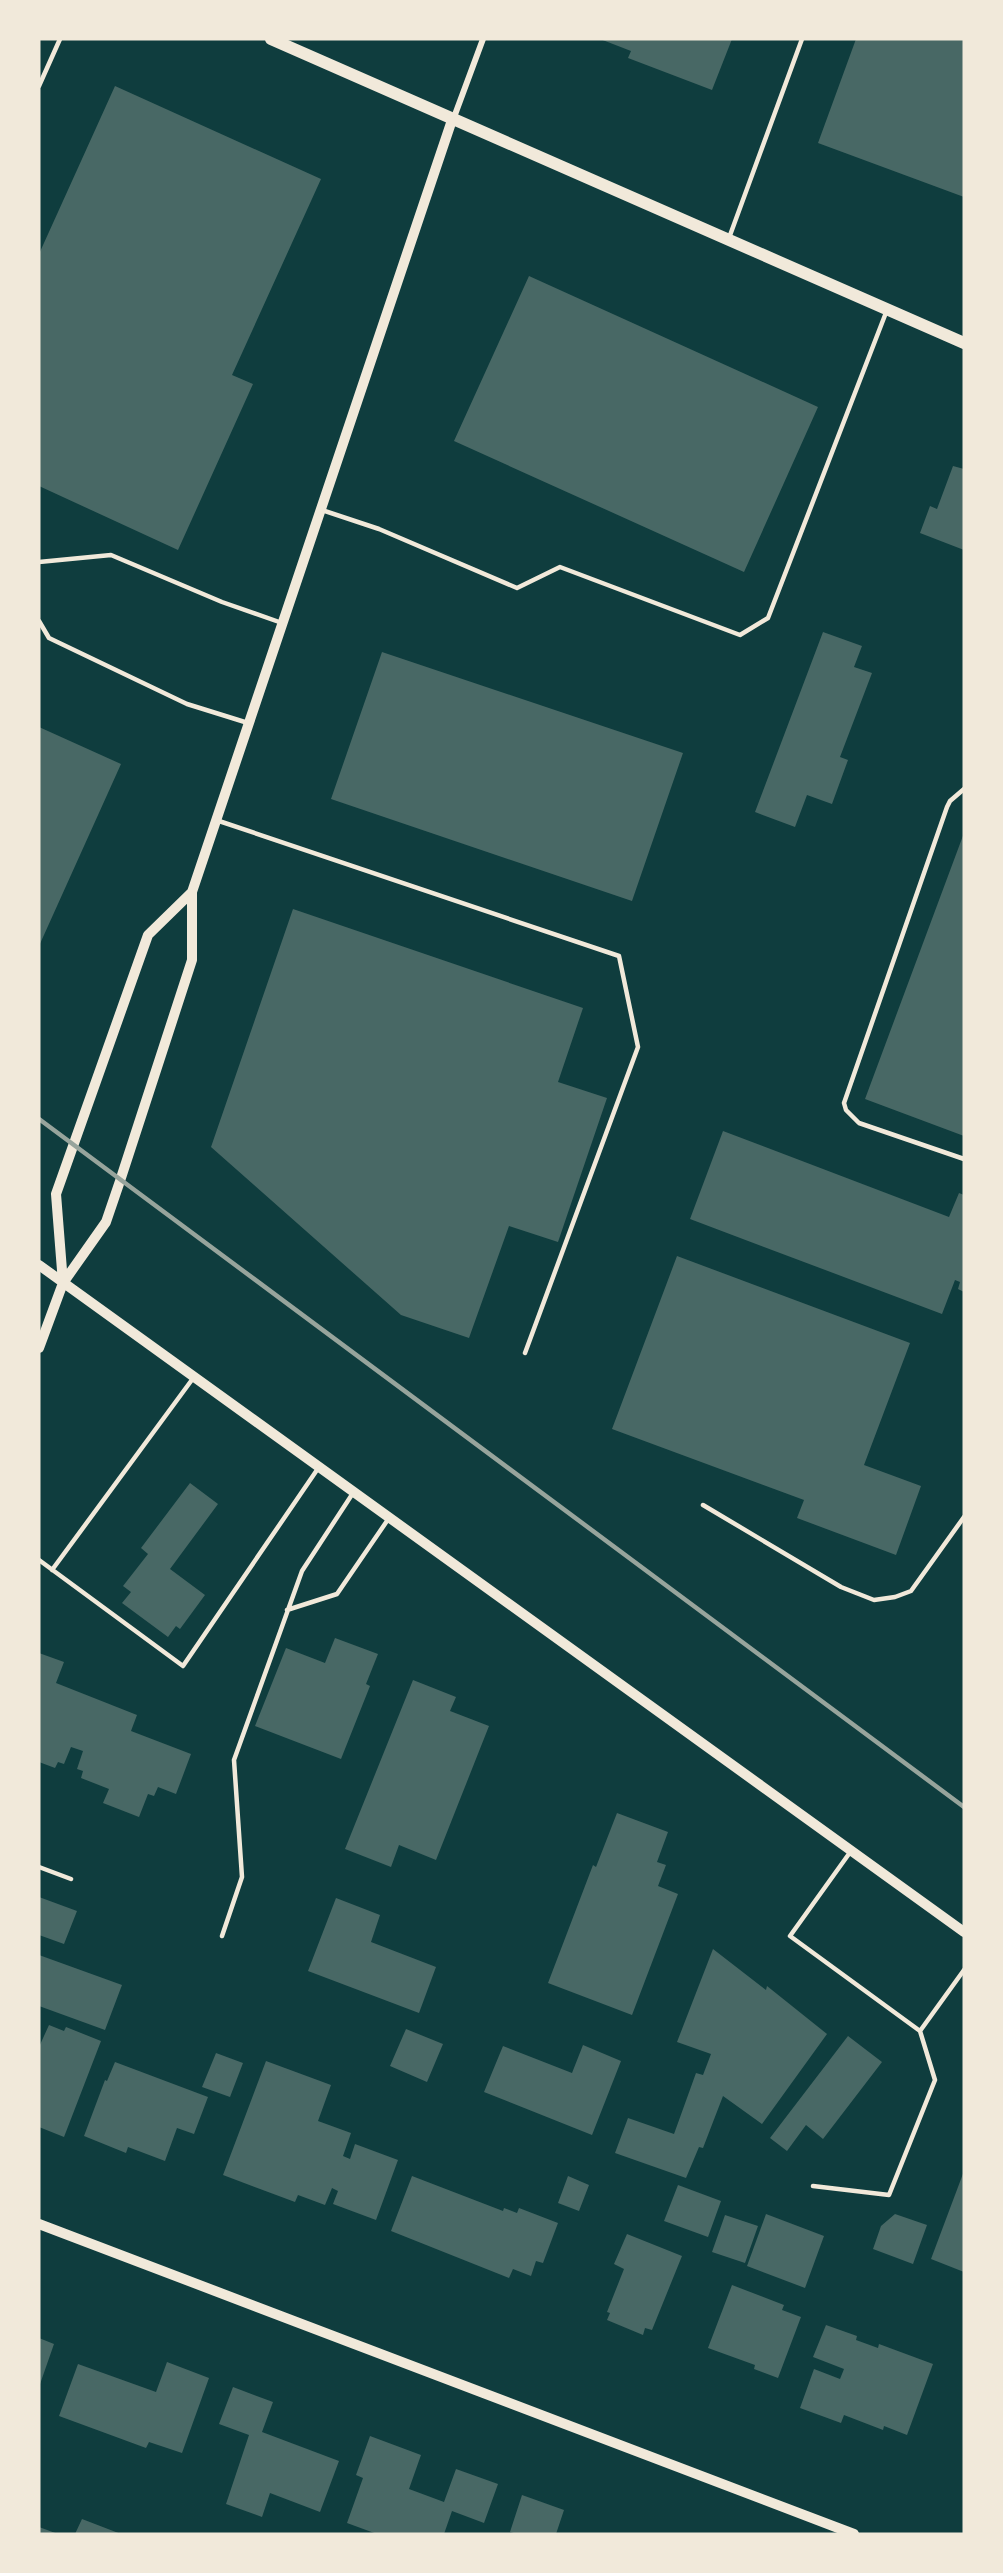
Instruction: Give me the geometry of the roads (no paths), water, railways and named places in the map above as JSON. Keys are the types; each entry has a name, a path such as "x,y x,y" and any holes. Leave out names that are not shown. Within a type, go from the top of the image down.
{"main road":[{"path":"271,39 964,343"}],"street":[{"path":"39,1348 63,1283 106,1222 124,1170 192,960 192,892 452,120 483,39"},
{"path":"63,1283 56,1194 148,935 192,892"},
{"path":"39,1265 964,1932"},
{"path":"39,2224 854,2534"}],"lane":[{"path":"39,86 60,39"},
{"path":"728,241 802,39"},
{"path":"321,510 379,529 517,588 560,567 740,635 768,618 887,310"},
{"path":"39,562 111,555 222,602 282,623"},
{"path":"39,621 49,638 187,704 248,723"},
{"path":"964,789 950,801 947,807 844,1103 846,1110 859,1123 964,1159"},
{"path":"216,820 619,956 638,1047 525,1353"},
{"path":"52,1570 194,1377"},
{"path":"39,1560 183,1666 319,1467"},
{"path":"222,1936 242,1877 234,1760 302,1572 354,1493"},
{"path":"703,1505 841,1587 874,1600 895,1597 910,1591 964,1517"},
{"path":"287,1610 337,1594 389,1518"},
{"path":"813,2186 889,2195 935,2080 920,2031 790,1935 851,1851"},
{"path":"39,1867 71,1880"},
{"path":"920,2031 964,1970"}],"railway":[{"path":"39,1119 964,1807"}]}
